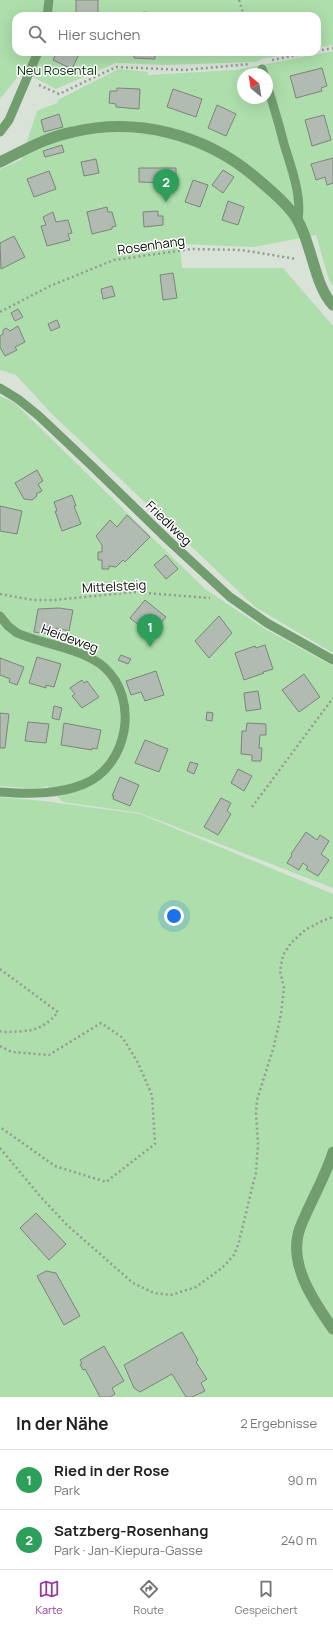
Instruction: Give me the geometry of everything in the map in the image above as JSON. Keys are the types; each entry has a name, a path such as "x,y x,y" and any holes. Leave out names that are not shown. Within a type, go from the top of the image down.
{"street":[{"path":"0,162 34,144 73,131 104,128 152,129 192,139 228,157 264,185 298,220 325,293 333,305"},
{"path":"333,1152 324,1177 300,1229 298,1261 310,1294 333,1329"}],"lane":[{"path":"48,12 49,0"},
{"path":"0,132 9,120 36,56"},
{"path":"272,104 296,189 299,212 298,220"},
{"name":"Friedlweg","path":"0,388 18,399 39,416 167,539 230,597 268,622 333,660"},
{"name":"Heideweg","path":"0,616 8,626 17,633 85,656 100,664 109,672 120,690 125,713 124,734 119,749 104,769 91,781 76,787 34,794 0,792"}],"path":[{"path":"239,0 243,12"},
{"path":"321,50 333,48"},
{"path":"264,68 300,56"},
{"path":"26,78 59,94 116,67 185,70 252,64"},
{"name":"Rosenhang","path":"0,312 50,286 114,260 191,249 234,250 291,258 315,265"},
{"name":"Mittelsteig","path":"0,594 33,600 54,600 133,592 211,598 230,597"},
{"path":"252,807 333,698"},
{"path":"0,1148 39,1195 68,1225 133,1283 154,1293 170,1294 196,1287 222,1268 234,1255 240,1242 256,1172 258,1144 256,1113 257,1100 274,1046 281,1014 284,988 280,970 283,955 291,943 305,930 322,920 333,917"},
{"path":"0,970 58,1012 48,1023 31,1031 0,1031"},
{"path":"0,1046 12,1052 49,1056 101,1023 123,1038 138,1063 152,1096 155,1144 106,1182 55,1166 0,1127"}],"green space":[{"name":"Neu Rosental","path":"0,0 333,0 333,45 321,47 321,12 12,12 12,56 277,56 262,59 256,62 166,65 116,63 56,89 22,71 0,99"},
{"path":"333,51 333,286 329,280 316,235 254,247 180,244 182,268 283,268 333,326 333,653 255,607 51,413 16,375 0,370 0,169 21,160 37,111 57,103 58,100 118,69 148,72 148,75 237,70 237,104 273,104 273,68 246,68 307,56 321,56 321,53"},
{"path":"0,396 15,403 205,589 265,629 333,666 333,888 140,813 63,802 47,786 40,789 0,786"},
{"path":"0,797 44,801 140,814 333,894 333,1397 0,1397"}],"building":[{"path":"76,0 98,0 98,12 76,12"},
{"path":"55,56 78,56 72,69 53,60"},
{"path":"134,56 155,56 155,59 134,58"},
{"path":"322,68 327,86 321,88 322,91 296,98 290,76"},
{"path":"117,88 140,89 139,109 116,107 116,104 109,103 110,91 117,91"},
{"path":"173,89 202,99 196,117 167,107"},
{"path":"217,105 236,114 226,136 208,128"},
{"path":"59,114 63,127 44,132 41,120"},
{"path":"324,115 331,140 312,146 305,120"},
{"path":"62,145 64,152 45,157 43,151"},
{"path":"333,158 333,183 327,185 325,177 316,180 311,164"},
{"path":"96,159 99,173 84,176 81,162"},
{"path":"139,168 176,168 176,178 170,178 170,183 139,182"},
{"path":"223,170 234,177 223,193 212,185"},
{"path":"49,171 56,189 34,197 27,179"},
{"path":"193,180 208,185 200,207 185,202"},
{"path":"228,201 244,207 238,225 222,220"},
{"path":"107,207 108,212 112,212 116,226 112,227 112,229 92,234 87,212"},
{"path":"158,211 158,216 163,216 163,225 144,227 143,212"},
{"path":"53,212 56,222 68,220 72,233 68,234 70,240 47,246 41,226 46,225 43,217"},
{"path":"14,236 25,257 1,269 0,243"},
{"path":"173,273 177,298 163,300 160,275"},
{"path":"112,286 115,296 103,299 101,289"},
{"path":"18,309 23,317 15,321 11,313"},
{"path":"57,320 60,327 51,331 48,324"},
{"path":"18,326 25,342 15,347 17,350 5,356 0,347 0,336 6,328 10,331"},
{"path":"37,470 43,481 38,484 42,491 36,494 37,496 32,500 24,499 15,483"},
{"path":"72,495 76,506 74,506 81,524 62,531 55,511 57,511 54,502"},
{"path":"0,506 22,511 17,534 0,531"},
{"path":"127,515 150,537 125,562 123,560 116,567 109,566 109,569 102,569 102,560 98,560 98,552 102,552 102,545 96,536 110,520 117,527"},
{"path":"166,555 178,569 166,579 154,565"},
{"path":"145,600 166,617 151,635 130,618"},
{"path":"59,608 73,610 69,631 56,628 55,635 34,632 38,609"},
{"path":"219,616 232,633 209,658 195,641"},
{"path":"265,645 273,669 244,680 235,653 255,646 256,648"},
{"path":"121,655 131,659 128,664 118,660"},
{"path":"37,657 61,664 54,687 46,685 46,688 29,683"},
{"path":"0,658 24,667 17,685 9,682 10,679 0,675"},
{"path":"156,671 164,695 145,701 141,692 131,695 126,681"},
{"path":"304,674 320,697 299,712 282,690"},
{"path":"82,680 84,683 87,681 99,697 82,708 72,696 75,694 70,688"},
{"path":"258,691 261,709 246,711 244,693"},
{"path":"54,706 62,708 59,720 52,718"},
{"path":"207,712 213,713 212,721 206,720"},
{"path":"0,713 9,714 5,748 0,748"},
{"path":"28,722 49,724 46,743 25,741"},
{"path":"64,723 101,730 97,749 92,748 92,750 61,745"},
{"path":"247,723 266,724 266,735 260,735 259,748 262,748 261,761 252,761 252,755 241,754 242,731 246,731"},
{"path":"145,740 168,749 159,772 135,763"},
{"path":"190,762 198,764 194,774 187,771"},
{"path":"238,769 252,776 244,791 231,783"},
{"path":"120,777 139,785 130,806 113,799 114,796 112,796"},
{"path":"221,798 231,803 227,811 231,814 218,835 204,827"},
{"path":"306,832 317,840 320,835 329,841 321,854 329,860 318,876 306,869 308,867 303,863 299,870 287,863 292,855 291,854"},
{"path":"36,1213 66,1244 49,1260 20,1228"},
{"path":"46,1271 56,1273 80,1316 64,1325 37,1276"},
{"path":"182,1332 198,1360 196,1362 207,1379 201,1383 205,1391 192,1397 186,1397 172,1374 140,1392 134,1388 124,1365"},
{"path":"104,1346 124,1381 112,1388 115,1394 110,1397 100,1397 85,1369 83,1370 80,1364 82,1363 80,1360"}],"place":[{"name":"Satzberg-Rosenhang","path":"166,202"},
{"name":"Ried in der Rose","path":"150,647"}]}
